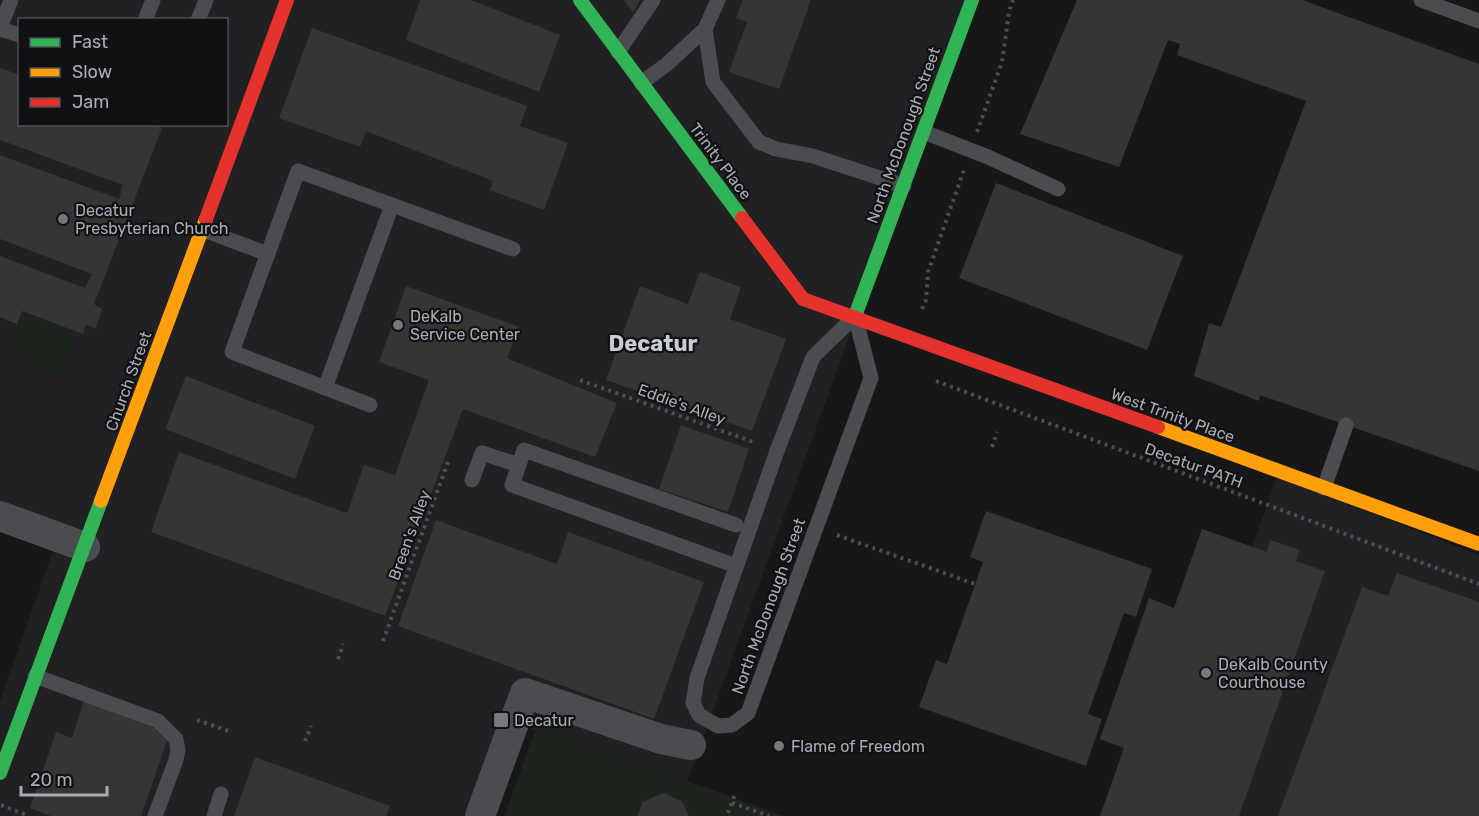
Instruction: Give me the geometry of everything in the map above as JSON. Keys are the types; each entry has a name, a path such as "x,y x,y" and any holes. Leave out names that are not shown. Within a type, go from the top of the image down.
{"street":[{"name":"Church Street","path":"0,773 201,229 232,124 287,0"},
{"name":"Trinity Place","path":"580,0 803,299 855,316"},
{"name":"North McDonough Street","path":"855,316 972,0"},
{"name":"West Trinity Place","path":"855,316 1479,544"},
{"path":"0,516 85,547"},
{"path":"480,816 525,693 661,739 691,745"}],"lane":[{"path":"11,0 0,28 18,34"},
{"path":"146,18 153,0"},
{"path":"199,18 206,0"},
{"path":"618,52 653,0"},
{"path":"641,83 666,65 705,29 718,0"},
{"path":"1421,0 1479,21"},
{"path":"705,29 713,82 759,142 776,149 813,156 904,186"},
{"path":"924,132 988,156 1058,189"},
{"path":"370,405 232,352 298,171 513,249"},
{"path":"325,388 392,205"},
{"path":"201,229 268,254"},
{"name":"North McDonough Street","path":"855,316 871,378 748,713 732,726 718,726 699,715 693,703 697,678 777,451 813,357 855,316"},
{"path":"1324,488 1346,425"},
{"path":"736,525 524,450 512,485 736,566"},
{"path":"472,480 482,453 519,465"},
{"path":"35,676 158,721 176,739 178,750 176,760 155,816"},
{"path":"214,816 222,794"}],"path":[{"name":"Eddie's Alley","path":"580,380 777,451"},
{"name":"Decatur PATH","path":"934,381 1479,584"},
{"path":"992,447 997,432"},
{"name":"Breen's Alley","path":"383,641 448,462"},
{"path":"816,528 975,584"},
{"path":"338,659 343,645"},
{"path":"197,720 231,732"},
{"path":"305,741 310,726"},
{"path":"728,813 735,794"},
{"path":"732,803 769,816"},
{"path":"0,805 29,816"}],"shaded area":[{"path":"0,0 972,0 686,785 512,722 479,816 0,816 0,701 53,551 0,531"},
{"path":"22,311 77,331 62,374 6,354"},
{"path":"1277,477 1479,555 1479,816 1156,816"},
{"path":"537,726 783,816 504,816"}],"building":[{"path":"420,0 471,0 560,35 539,92 406,40"},
{"path":"624,0 640,0 633,12"},
{"path":"743,0 811,0 779,89 729,72 747,22 736,18"},
{"path":"1077,0 1302,0 1479,64 1479,471 1260,395 1259,401 1194,376 1209,323 1221,327 1306,101 1177,55 1180,44 1168,40 1119,167 1020,134"},
{"path":"312,28 527,106 520,126 568,143 544,210 490,190 493,181 366,131 360,147 279,118"},
{"name":"Decatur Presbyterian Church","path":"0,68 18,74 18,126 158,126 162,128 94,304 102,309 96,329 86,325 83,334 22,311 17,324 0,317 0,256 85,288 92,274 0,239 0,155 119,199 123,185 0,140"},
{"path":"996,183 1183,256 1147,350 959,278"},
{"path":"700,272 741,287 730,319 786,339 752,431 606,380 640,286 688,304"},
{"path":"406,286 519,327 507,358 617,403 595,457 463,409 385,616 151,532 179,452 347,513 364,465 395,475 429,380 379,362"},
{"path":"186,376 315,426 295,479 165,429"},
{"path":"681,425 749,449 728,512 659,489"},
{"path":"986,511 1152,569 1136,617 1124,613 1088,714 1102,719 1086,766 919,707 936,660 947,664 983,562 970,557"},
{"path":"436,520 557,564 568,532 704,582 654,719 398,626"},
{"name":"DeKalb County Courthouse","path":"1202,529 1267,552 1270,540 1300,550 1296,561 1325,571 1239,816 1100,816 1124,748 1100,739 1149,598 1174,608"},
{"path":"1397,573 1479,602 1479,816 1278,816 1362,587 1388,596"},
{"path":"84,701 154,728 167,741 141,816 51,816 30,808 56,732 72,738"},
{"path":"255,757 390,806 386,816 234,816"},
{"path":"663,793 682,801 689,816 637,816 643,802"}],"traffic: fast":[{"path":"580,0 742,218"},
{"path":"855,316 972,0"},
{"path":"0,773 101,501"}],"traffic: slow":[{"path":"101,501 206,219"},
{"path":"1158,427 1479,544"}],"traffic: jam":[{"path":"206,219 287,0"},
{"path":"742,218 803,299 1158,427"}],"place":[{"name":"Decatur Presbyterian Church","path":"63,219"},
{"name":"DeKalb Service Center","path":"398,325"},
{"name":"DeKalb County Courthouse","path":"1206,673"},
{"name":"Decatur","path":"501,720"},
{"name":"Flame of Freedom","path":"779,746"}],"district":[{"name":"Decatur","path":"653,343"}]}
